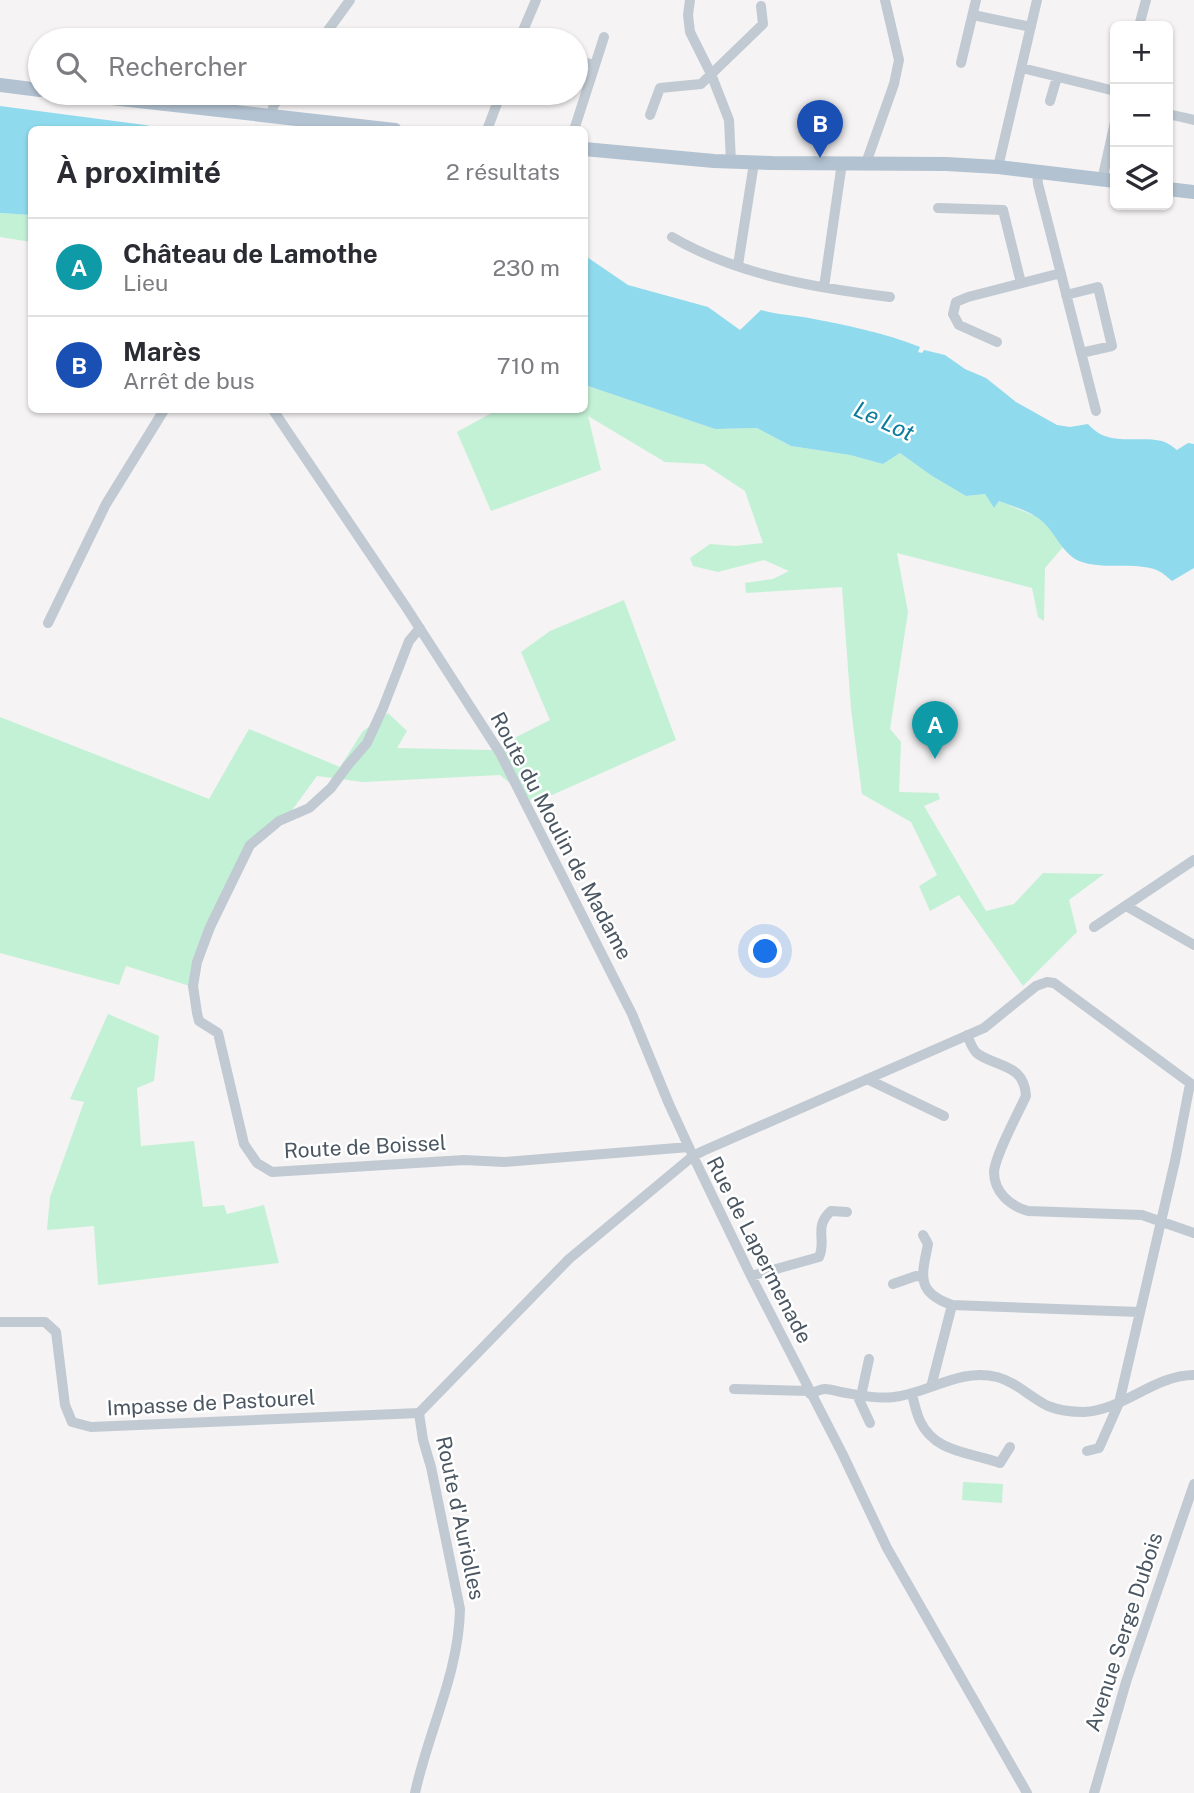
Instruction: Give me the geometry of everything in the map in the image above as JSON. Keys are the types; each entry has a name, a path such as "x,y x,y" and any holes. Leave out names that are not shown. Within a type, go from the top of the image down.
{"main road":[{"path":"0,85 28,88"},
{"path":"168,105 357,126"},
{"path":"588,149 754,163 946,164 998,167 1109,180"},
{"path":"1173,190 1194,192"}],"street":[{"path":"330,28 351,0"},
{"path":"524,28 536,0"},
{"path":"690,0 690,32 711,74 729,120 731,162"},
{"path":"866,163 900,60 885,0"},
{"path":"961,64 976,0"},
{"path":"998,167 1037,0"},
{"path":"1140,21 1146,0"},
{"path":"650,115 660,88 701,84 763,24 761,6"},
{"path":"973,15 1031,27"},
{"path":"588,84 604,37"},
{"path":"588,63 594,65"},
{"path":"1022,68 1110,91"},
{"path":"1050,102 1057,77"},
{"path":"270,117 274,105"},
{"path":"489,126 496,105"},
{"path":"575,126 582,105"},
{"path":"1173,115 1194,120"},
{"path":"1109,180 1112,147"},
{"path":"738,265 754,163"},
{"path":"824,287 842,163"},
{"path":"1037,172 1060,274 1096,411"},
{"path":"938,208 1003,209 1021,283"},
{"path":"672,237 692,249 766,275 890,298"},
{"path":"997,342 959,324 953,314 956,302 968,296 1060,274"},
{"path":"1066,295 1098,287 1112,346 1081,353"},
{"path":"48,623 106,504 162,413"},
{"name":"Route du Moulin de Madame","path":"275,413 420,628 500,753 632,1014 691,1151"},
{"name":"Route de Boissel","path":"420,628 409,641 367,743 331,788 309,808 279,821 250,845 210,927 197,962 193,986 199,1021 218,1033 244,1144 257,1163 272,1172 464,1160 504,1162 691,1151"},
{"path":"1094,927 1194,860"},
{"path":"1126,906 1194,946"},
{"path":"691,1151 703,1151 984,1028 1036,986 1047,982 1054,983 1192,1085 1119,1403 1099,1448 1087,1451"},
{"path":"967,1035 976,1053 1019,1074 1025,1085 1026,1096 994,1172 996,1186 1016,1208 1028,1211 1142,1215 1194,1233"},
{"path":"867,1079 944,1116"},
{"name":"Rue de Lapermenade","path":"419,1413 569,1259 691,1151 809,1393 842,1452 887,1548 1027,1793"},
{"path":"751,1276 819,1257 823,1248 820,1235 824,1217 831,1210 848,1212"},
{"path":"923,1235 928,1244 922,1277 929,1292 952,1305 1139,1312"},
{"path":"892,1284 916,1276 922,1277"},
{"path":"931,1387 952,1305"},
{"name":"Impasse de Pastourel","path":"0,1322 46,1322 56,1332 65,1405 72,1422 91,1427 419,1413"},
{"path":"869,1359 859,1395 870,1423"},
{"path":"734,1389 809,1393 824,1389 892,1397 912,1394 957,1377 978,1375 1010,1382 1049,1406 1082,1412 1101,1410 1160,1383 1176,1377 1194,1375"},
{"path":"912,1394 920,1422 932,1439 946,1448 1000,1463 1010,1447"},
{"name":"Route d'Auriolles","path":"415,1793 454,1660 460,1609 419,1413"},
{"name":"Avenue Serge Dubois","path":"1094,1793 1126,1682 1194,1484"}],"green space":[{"path":"0,213 28,215 28,242 0,237"},
{"path":"588,386 715,429 757,428 791,446 850,455 883,464 900,453 966,496 985,494 994,508 999,501 1035,516 1046,524 1063,547 1045,568 1044,621 1038,617 1032,588 897,553 908,612 890,729 901,742 899,792 938,793 940,799 924,806 986,911 1014,904 1043,873 1104,874 1069,900 1077,932 1023,986 959,895 930,911 919,886 937,875 911,822 862,794 851,709 842,587 746,593 745,583 773,579 789,571 764,560 718,572 693,566 690,558 710,544 735,546 763,543 745,491 704,464 665,462 588,416 601,470 491,511 457,432 492,413 588,413"},
{"path":"624,600 676,740 534,803 500,775 363,782 317,776 287,817 252,840 193,987 126,966 119,985 0,953 0,717 209,799 249,729 340,767 363,731 388,713 407,731 397,748 491,750 550,720 521,652 550,631"},
{"path":"108,1014 159,1036 154,1081 137,1088 141,1146 194,1141 203,1207 224,1205 227,1214 264,1205 279,1263 98,1285 94,1226 47,1230 50,1197 84,1102 70,1099"},
{"path":"963,1482 1003,1484 1002,1503 962,1500"}],"water":[{"path":"0,106 150,126 28,126 28,215 0,213"},
{"name":"Le Lot","path":"588,258 628,285 708,307 740,330 761,310 865,330 920,347 918,352 922,353 924,350 945,355 965,369 986,378 1016,402 1057,425 1070,427 1088,424 1105,436 1162,441 1177,450 1188,443 1194,444 1194,568 1172,581 1159,571 1145,567 1097,565 1079,561 1068,554 1043,522 1033,515 999,501 994,508 985,494 966,496 900,453 883,464 850,455 791,446 757,428 715,429 588,386"}],"place":[{"name":"Marès","path":"820,158"},
{"name":"Château de Lamothe","path":"935,759"}]}
